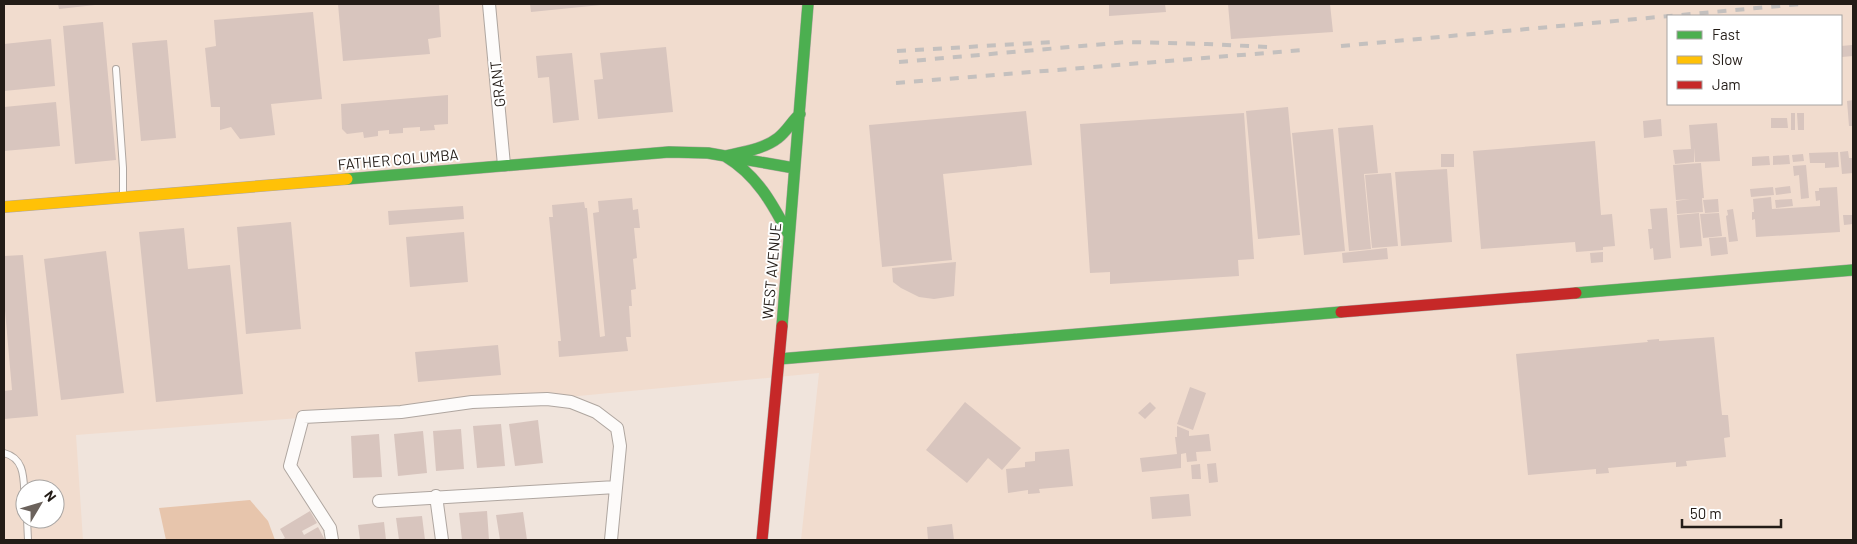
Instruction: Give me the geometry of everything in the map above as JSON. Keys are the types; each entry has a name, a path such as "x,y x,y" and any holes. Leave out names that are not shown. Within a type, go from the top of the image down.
{"street":[{"name":"GRANT","path":"489,4 504,165"},
{"name":"WEST AVENUE","path":"762,540 808,4"},
{"path":"724,156 746,152 769,143 778,138 800,114"},
{"name":"FATHER COLUMBA","path":"4,207 669,152 690,152 724,156 794,168"},
{"path":"724,156 748,170 759,183 772,202 789,235"},
{"path":"779,359 1853,270"},
{"path":"332,540 330,528 290,466 304,417 402,412 472,402 547,399 570,402 596,412 617,428 620,446 611,540"},
{"path":"379,501 436,496 616,487"},
{"path":"436,496 442,540"}],"lane":[{"path":"116,69 124,197"},
{"path":"4,453 16,459 20,464 22,479"}],"shaded area":[{"path":"4,4 1853,4 1853,540 801,540 819,373 547,399 76,435 83,540 4,540"},
{"path":"250,500 268,521 275,540 166,540 159,508"}],"building":[{"path":"58,4 95,4 95,5 59,9"},
{"path":"338,4 439,4 441,37 428,39 430,54 343,61"},
{"path":"530,4 601,4 601,5 531,12"},
{"path":"1109,4 1165,4 1166,12 1109,16"},
{"path":"1228,4 1330,4 1333,32 1231,39"},
{"path":"313,12 322,99 271,104 275,135 240,139 231,127 220,130 220,107 211,107 205,48 216,46 214,20"},
{"path":"103,22 116,160 75,164 63,26"},
{"path":"51,39 55,86 4,91 4,44"},
{"path":"167,40 176,138 141,141 132,43"},
{"path":"1852,45 1853,56 1842,57 1842,46"},
{"path":"666,47 673,112 598,119 594,80 603,79 600,53"},
{"path":"572,53 579,120 553,123 549,77 538,78 536,56"},
{"path":"448,95 448,124 434,125 435,130 420,131 420,127 403,128 403,133 389,134 389,130 378,131 378,136 364,138 363,132 347,134 342,129 341,104"},
{"path":"1853,100 1853,126 1849,126 1847,101"},
{"path":"56,102 60,146 4,151 4,107"},
{"path":"1288,107 1300,235 1258,239 1246,111"},
{"path":"1026,111 1032,165 943,174 952,260 882,267 869,125"},
{"path":"1244,113 1254,259 1238,260 1239,276 1110,284 1110,272 1090,273 1080,124"},
{"path":"1791,113 1795,113 1795,130 1791,130"},
{"path":"1797,113 1804,113 1804,130 1798,130"},
{"path":"1771,118 1787,118 1788,128 1771,128"},
{"path":"1661,119 1662,136 1644,138 1643,121"},
{"path":"1717,123 1720,161 1695,162 1694,148 1694,162 1675,164 1673,150 1691,149 1689,125"},
{"path":"1373,125 1378,173 1364,174 1371,249 1349,251 1338,128"},
{"path":"1333,129 1345,251 1304,255 1292,133"},
{"path":"1595,141 1601,215 1612,214 1615,246 1603,247 1603,250 1576,252 1575,242 1481,249 1473,151"},
{"path":"1848,151 1849,158 1853,158 1853,173 1842,174 1840,152"},
{"path":"1838,152 1839,167 1825,168 1825,163 1810,163 1809,153"},
{"path":"1441,154 1454,154 1454,167 1441,167"},
{"path":"1803,154 1804,161 1793,162 1792,155"},
{"path":"1789,155 1790,164 1773,165 1773,156"},
{"path":"1769,156 1770,165 1752,166 1752,157"},
{"path":"1701,163 1704,198 1702,198 1703,212 1677,214 1676,201 1690,199 1676,200 1673,165"},
{"path":"1806,165 1809,198 1801,199 1799,175 1794,176 1793,166"},
{"path":"1447,169 1452,242 1401,246 1395,172"},
{"path":"1391,173 1398,246 1372,248 1365,175"},
{"path":"1790,186 1791,193 1776,195 1775,188"},
{"path":"1773,187 1774,195 1751,197 1750,189"},
{"path":"1837,187 1840,232 1756,237 1755,219 1752,220 1752,212 1754,212 1753,199 1771,197 1772,209 1820,206 1820,200 1816,201 1815,191 1819,191 1819,188"},
{"path":"632,198 633,210 638,209 640,228 634,228 637,258 633,259 636,289 631,290 632,306 629,306 631,337 626,337 628,351 559,357 558,341 561,341 549,217 553,217 552,205 584,202 585,208 587,208 600,337 605,336 593,213 599,212 598,201"},
{"path":"1718,199 1719,212 1705,213 1703,200"},
{"path":"1792,199 1793,206 1776,208 1775,200"},
{"path":"463,206 464,219 389,225 388,211"},
{"path":"1667,208 1671,258 1654,260 1653,248 1650,249 1648,229 1652,229 1650,209"},
{"path":"1733,209 1738,241 1729,242 1726,216 1728,215 1727,210"},
{"path":"1699,213 1702,246 1680,248 1677,215"},
{"path":"1719,213 1722,236 1703,238 1700,214"},
{"path":"1843,215 1853,215 1853,224 1844,225"},
{"path":"291,222 301,329 246,334 237,227"},
{"path":"184,228 188,269 230,265 243,394 156,402 139,232"},
{"path":"464,232 468,282 410,287 406,237"},
{"path":"1726,237 1728,254 1711,256 1709,238"},
{"path":"1387,248 1388,259 1343,263 1342,253"},
{"path":"106,251 124,393 61,400 44,259"},
{"path":"1603,252 1603,262 1591,263 1590,253"},
{"path":"23,255 38,416 4,419 4,391 12,390 4,299 4,256"},
{"path":"956,262 954,296 934,299 919,297 893,282 892,268"},
{"path":"1714,337 1722,415 1728,415 1730,437 1724,438 1726,457 1686,461 1687,466 1676,467 1676,462 1608,468 1609,473 1596,474 1596,469 1528,475 1516,354 1648,342 1647,340 1659,339 1659,341"},
{"path":"498,345 501,375 418,382 415,352"},
{"path":"1190,387 1206,393 1193,430 1177,424"},
{"path":"965,402 1021,448 1002,470 988,458 967,483 926,450"},
{"path":"1150,402 1156,408 1145,419 1138,413"},
{"path":"538,420 543,463 515,466 509,424"},
{"path":"501,424 505,466 477,468 473,426"},
{"path":"1177,426 1189,431 1189,436 1209,434 1211,451 1196,452 1197,461 1187,462 1186,453 1181,454 1181,468 1142,472 1140,458 1177,454 1175,437 1177,437"},
{"path":"461,429 464,469 436,471 433,431"},
{"path":"423,431 427,473 398,476 394,434"},
{"path":"379,434 382,477 353,478 351,436"},
{"path":"1069,449 1073,486 1039,489 1040,493 1028,494 1028,490 1008,493 1006,469 1025,467 1025,462 1035,461 1035,452"},
{"path":"1216,463 1218,482 1209,483 1207,464"},
{"path":"1200,464 1201,479 1192,479 1191,465"},
{"path":"1189,494 1191,516 1152,519 1150,497"},
{"path":"310,511 317,523 302,531 304,535 318,527 325,540 280,540 285,538 280,529"},
{"path":"487,511 489,540 462,540 459,513"},
{"path":"523,512 527,540 500,540 496,515"},
{"path":"422,516 425,540 399,540 396,518"},
{"path":"384,522 386,540 360,540 358,525"},
{"path":"952,524 954,540 928,540 927,527"}],"railway":[{"path":"1681,15 1801,4"},
{"path":"1341,46 1667,16"},
{"path":"897,51 1054,42"},
{"path":"899,62 1127,42 1268,47"},
{"path":"896,83 1303,50"}],"traffic: fast":[{"path":"782,326 808,4"},
{"path":"725,156 753,150 772,142 800,114"},
{"path":"347,179 669,152 708,153 794,168"},
{"path":"725,156 755,181 770,201 789,235"},
{"path":"1576,293 1853,270"},
{"path":"779,359 1341,312"}],"traffic: slow":[{"path":"4,207 347,179"}],"traffic: jam":[{"path":"1341,312 1576,293"},
{"path":"762,540 782,326"}]}
